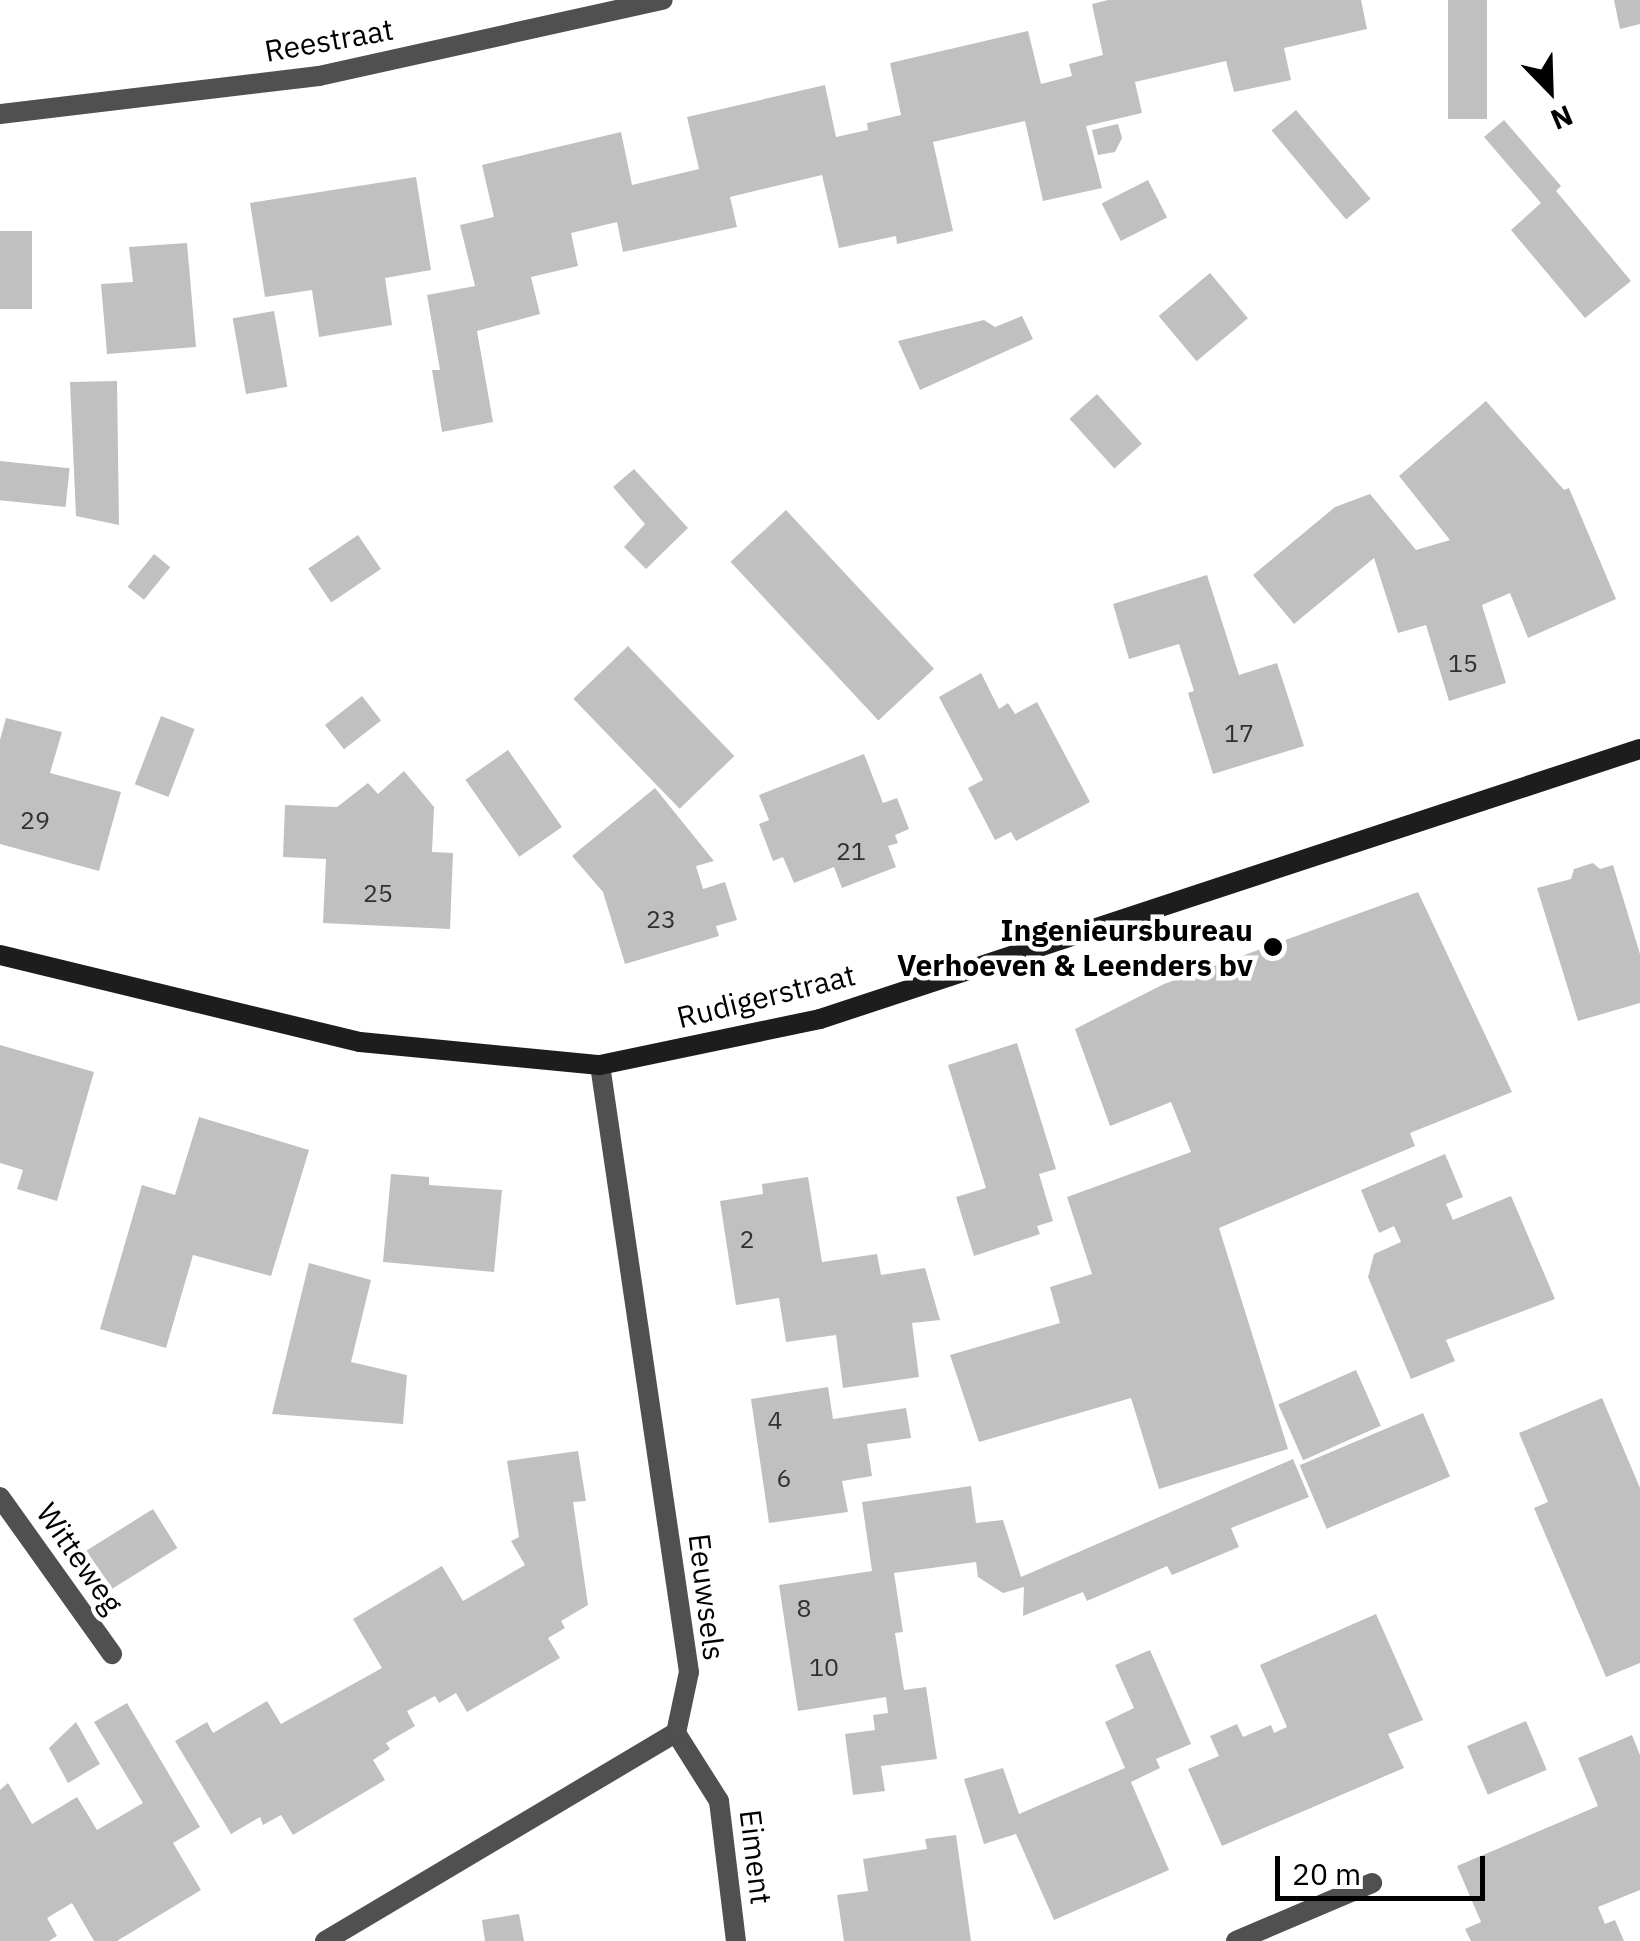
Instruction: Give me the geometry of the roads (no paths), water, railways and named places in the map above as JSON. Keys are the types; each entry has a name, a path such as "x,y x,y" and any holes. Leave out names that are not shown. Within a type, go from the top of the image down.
{"street":[{"name":"Reestraat","path":"0,114 319,76 663,0"},
{"name":"Rudigerstraat","path":"0,955 360,1042 600,1065 820,1018 1640,749"},
{"name":"Eeuwsels","path":"600,1065 689,1672 676,1734"},
{"name":"Witteweg","path":"0,1497 112,1654"},
{"path":"325,1941 676,1734"},
{"name":"Eiment","path":"676,1734 718,1800 736,1941"},
{"path":"1236,1941 1372,1883"}],"place":[{"name":"Ingenieursbureau Verhoeven & Leenders bv","path":"1273,947"}]}
